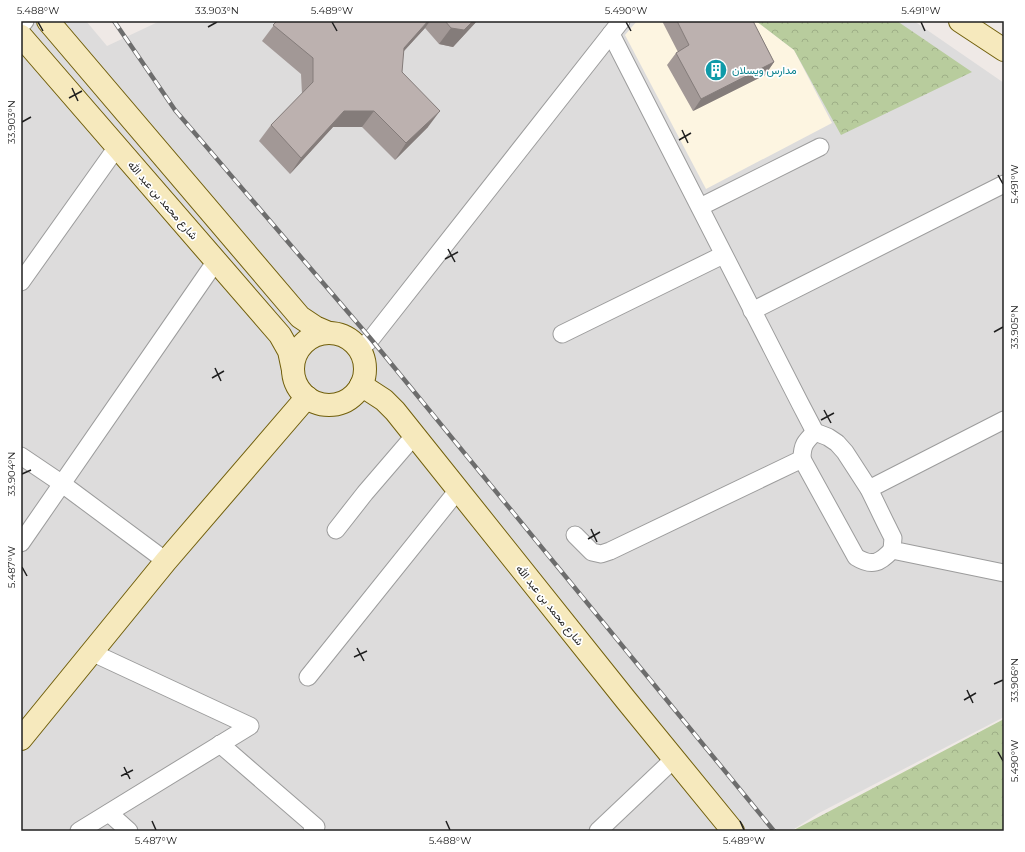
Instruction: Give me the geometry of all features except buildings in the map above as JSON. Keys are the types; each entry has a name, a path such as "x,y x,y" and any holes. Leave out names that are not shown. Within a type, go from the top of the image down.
{"street":[{"path":"21,25 25,21"},
{"path":"48,21 300,317 316,328 329,333 339,334 349,339 359,350 362,355 364,365 364,375 361,385 355,394 347,400 337,404 326,405 316,403 300,390 295,380 293,370 294,359 299,349 307,340 318,335 329,333"},
{"path":"960,21 1004,50"},
{"path":"359,350 371,339 616,27 723,255 815,432 828,437 845,452 869,489 893,538 892,550 876,563 865,563 856,557 802,459 802,449 808,439 815,432"},
{"name":"شارع محمد بن عبد الله","path":"21,36 280,335 289,351 293,370"},
{"path":"21,282 117,147"},
{"path":"700,207 820,147"},
{"path":"752,311 1004,184"},
{"path":"562,334 723,255"},
{"path":"21,543 61,483 216,261"},
{"name":"شارع محمد بن عبد الله","path":"361,385 384,400 395,411 733,831"},
{"path":"21,739 166,561 307,397"},
{"path":"869,489 1004,420"},
{"path":"336,530 365,492 414,436"},
{"path":"21,456 61,483 166,561"},
{"path":"575,535 592,552 601,554 610,551 802,459"},
{"path":"308,677 458,490"},
{"path":"892,550 1004,573"},
{"path":"79,831 250,726 92,652"},
{"path":"220,744 316,827 312,831"},
{"path":"598,831 674,759"},
{"path":"108,813 129,831"}],"shaded area":[{"path":"21,21 86,21 107,46 160,21 914,21 1004,83 1004,717 819,813 791,831 21,831"},
{"path":"637,21 756,21 794,50 832,123 706,189 625,35"}],"green space":[{"path":"756,21 897,21 972,72 841,135 794,50"},
{"path":"1004,719 1004,831 792,831"}],"railway":[{"path":"114,21 175,110 371,339 774,831"}],"place":[{"name":"مدارس ويسلان","path":"716,70"}]}
